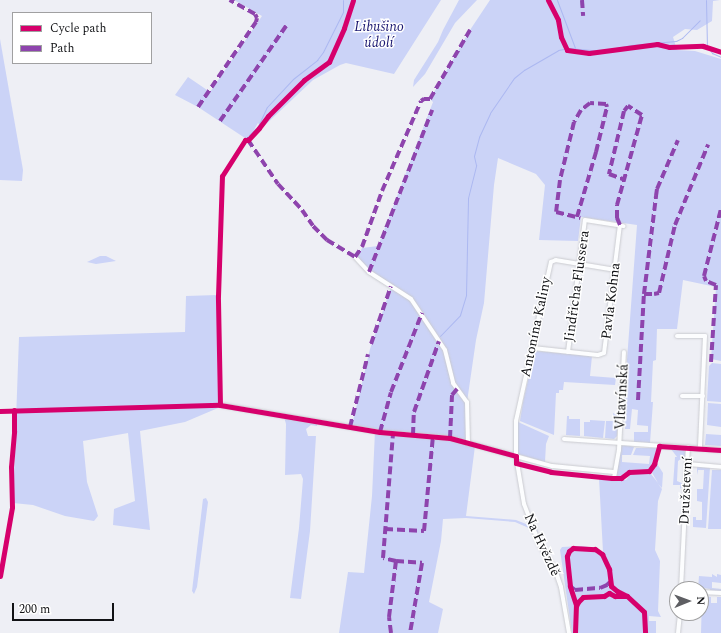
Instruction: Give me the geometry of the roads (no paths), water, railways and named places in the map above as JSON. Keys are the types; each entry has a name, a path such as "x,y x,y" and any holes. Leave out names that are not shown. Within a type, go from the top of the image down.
{"street":[{"name":"Jindřicha Flussera","path":"568,352 581,264 584,219 622,225"},
{"name":"Pavla Kohna","path":"533,348 598,355 604,353 622,225"},
{"path":"355,257 369,272 411,299 445,350 453,383 467,402 468,444"},
{"name":"Antonína Kaliny","path":"516,456 516,420 551,262 556,260 615,270"},
{"name":"Družstevní","path":"677,336 705,336 700,448 688,447 681,581"},
{"name":"Vltavínská","path":"619,443 624,352"},
{"path":"682,396 703,396"},
{"path":"220,405 380,432 450,438 558,467 614,472"},
{"name":"Vltavínská","path":"564,439 688,447"},
{"path":"614,478 619,443"},
{"path":"700,448 721,450"},
{"name":"Na Hvězdě","path":"516,456 524,504 539,543 555,570 559,581 569,633"},
{"path":"688,464 721,467"},
{"path":"709,592 721,593"},
{"path":"678,633 679,621"}],"waterway":[{"path":"249,135 258,126 267,107 293,79 317,60 323,52 343,12 343,0"},
{"path":"557,0 575,48"},
{"path":"706,0 707,46 712,53 721,57"},
{"path":"568,48 600,51 631,45 676,41 682,38 700,20"},
{"path":"440,336 460,315 466,295 468,198 476,165 474,156 479,137 490,113 514,78 524,70 558,50 564,49"}],"park label":[{"name":"Libušino údolí","path":"379,36"}]}
